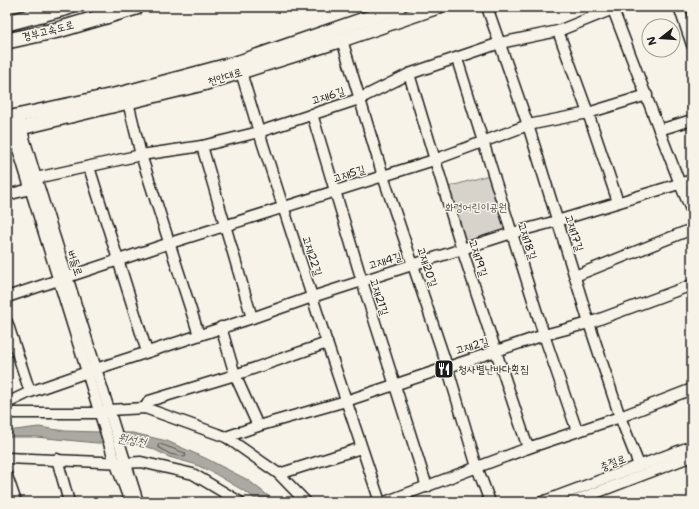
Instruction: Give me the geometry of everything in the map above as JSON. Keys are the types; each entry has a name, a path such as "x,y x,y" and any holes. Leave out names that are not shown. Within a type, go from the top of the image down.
{"highway":[{"name":"경부고속도로","path":"7,23 68,7"},
{"name":"경부고속도로","path":"7,41 58,30 136,7"}],"main road":[{"name":"천안대로","path":"12,123 239,62 400,7"},
{"name":"천안대로","path":"12,123 128,102 203,84 342,40 438,7"}],"street":[{"name":"고재17길","path":"487,7 528,125 589,323 620,417 639,466"},
{"path":"679,7 689,25 692,45"},
{"name":"고재6길","path":"36,178 141,155 202,146 259,132 359,99 409,74 500,43 558,31 614,8"},
{"path":"614,8 659,130 692,212"},
{"path":"558,31 618,202"},
{"name":"고재20길","path":"342,40 383,176 447,366 477,467 490,502"},
{"name":"고재18길","path":"457,58 482,141 576,431"},
{"name":"고재22길","path":"241,72 312,297 380,502"},
{"name":"고재19길","path":"409,74 462,249 528,448"},
{"name":"고재5길","path":"7,297 170,243 434,160 528,125 588,113 647,95"},
{"path":"128,102 141,155 199,334"},
{"name":"고재21길","path":"312,114 362,281 427,487"},
{"path":"659,130 692,120"},
{"name":"버들로","path":"12,123 36,178 63,279 119,459"},
{"name":"버들로","path":"12,123 30,189 63,279"},
{"path":"202,146 252,318"},
{"path":"89,167 147,352"},
{"name":"고재4길","path":"7,403 30,392 91,370 312,297 512,233 692,180"},
{"path":"7,195 30,189"},
{"path":"575,276 692,229"},
{"name":"고재2길","path":"226,438 258,426 346,401 447,366 496,352 544,335 589,323 692,285"},
{"path":"7,322 30,392"},
{"path":"221,327 235,375 258,426"},
{"path":"145,408 149,401 235,375 327,343"},
{"path":"385,502 528,448 620,417 692,389"},
{"path":"7,414 105,414 145,408 226,438 279,474 306,502"},
{"name":"충절로","path":"542,502 692,446"},
{"path":"279,474 361,448"},
{"name":"충절로","path":"572,502 692,456"},
{"path":"7,458 119,459 141,462 193,474 240,502"},
{"path":"56,459 69,502"},
{"path":"119,459 130,502"},
{"path":"119,459 138,502"},
{"path":"7,476 16,502"}],"green space":[{"name":"화령어린이공원","path":"489,175 506,230 466,243 462,241 445,188"}],"water":[{"name":"원성천","path":"39,427 65,431 133,433 167,441 248,480 276,502 258,502 249,494 212,472 194,464 169,457 151,448 131,443 97,443 36,437 7,437 7,431"}],"place":[{"name":"청사별난바다횟집","path":"444,369"}]}
